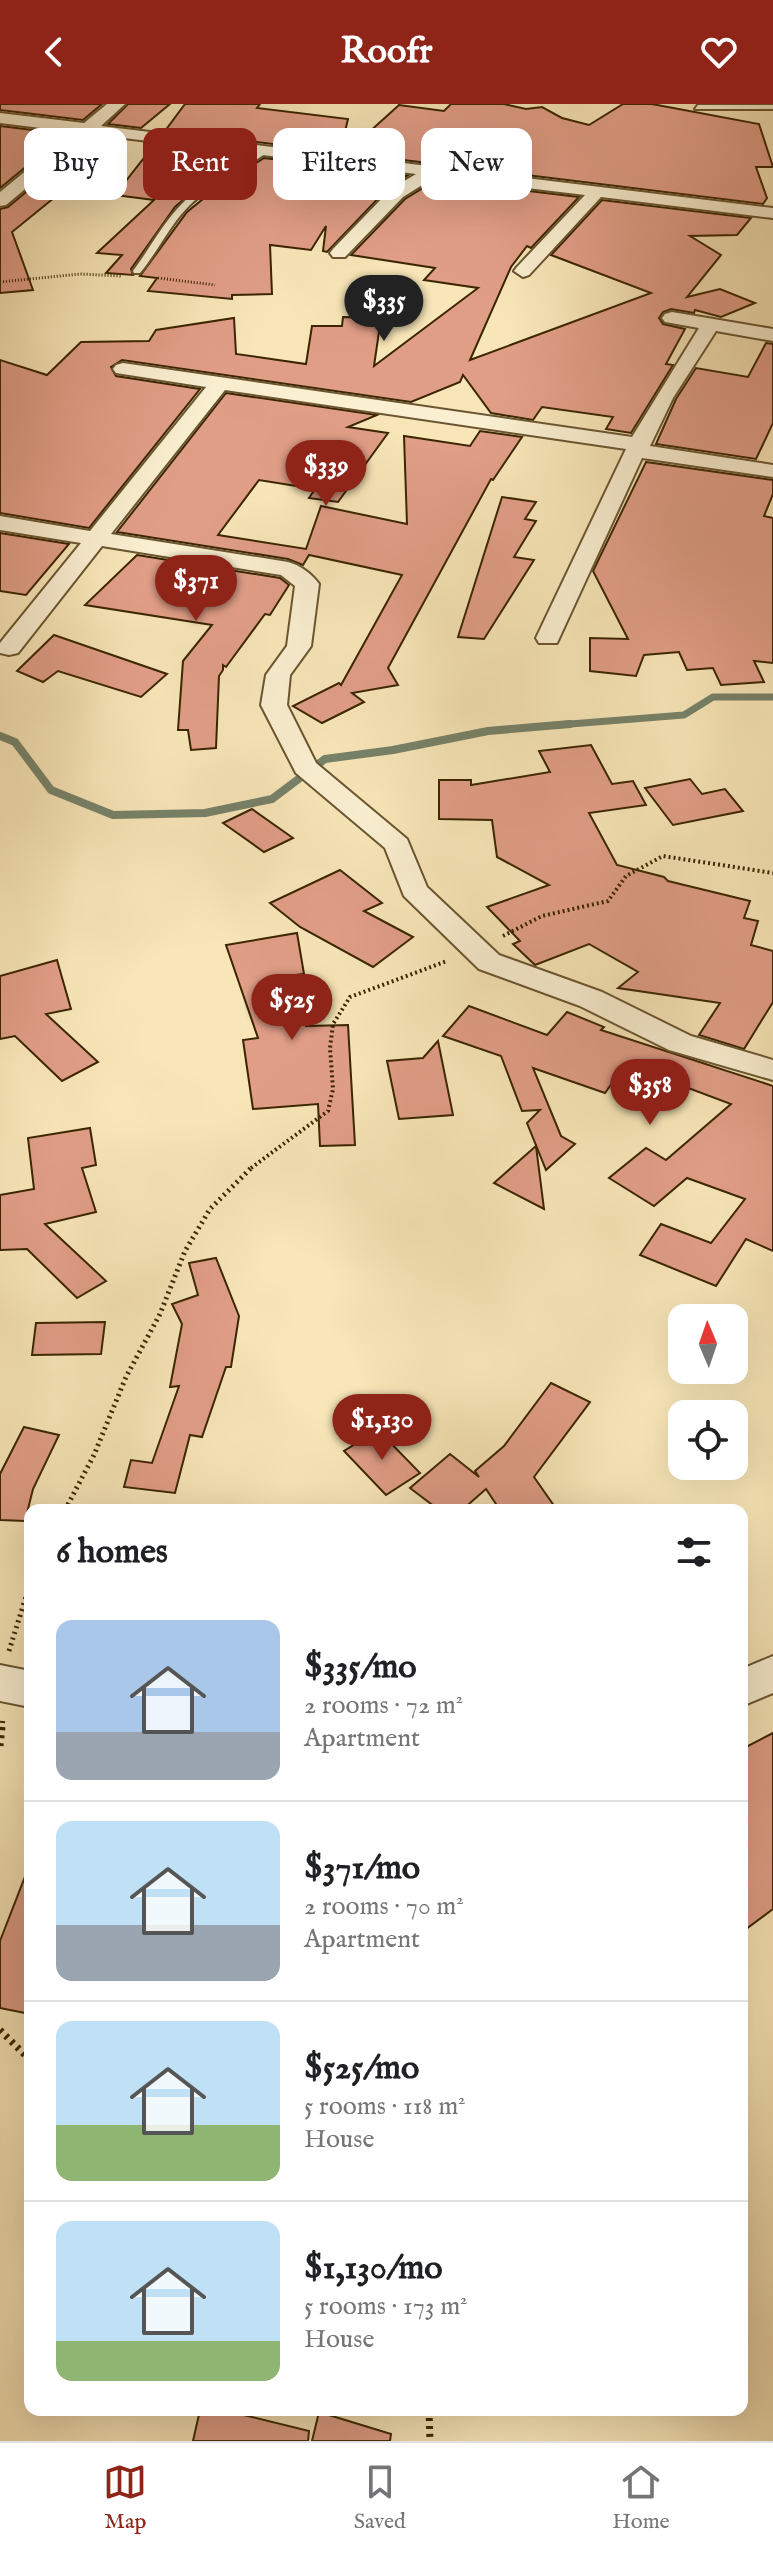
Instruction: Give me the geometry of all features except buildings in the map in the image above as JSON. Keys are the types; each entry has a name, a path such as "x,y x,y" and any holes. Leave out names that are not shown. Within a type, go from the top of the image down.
{"street":[{"path":"89,128 117,104"},
{"path":"0,118 80,128"},
{"path":"127,133 421,171"},
{"path":"339,253 397,193 421,178"},
{"path":"0,201 24,182"},
{"path":"532,184 773,213"},
{"path":"523,271 545,244 580,215 596,192"},
{"path":"672,318 773,335"},
{"path":"548,638 682,363 711,325"},
{"path":"123,369 773,471"},
{"path":"9,648 218,385"},
{"path":"0,523 288,569 307,584 299,646 278,675 274,705 305,767 397,845 414,890 489,962 591,999 680,1043 773,1070"},
{"path":"748,1685 773,1674"},
{"path":"0,1683 24,1688"}],"lane":[{"path":"698,107 773,107"},
{"path":"137,271 159,244 169,223 201,191 268,149"}],"path":[{"path":"0,282 80,274 114,277 137,271 154,277 215,285"},
{"path":"68,1504 94,1455 126,1377 160,1314 185,1251 210,1209 246,1172 289,1137 328,1111 333,1089 330,1048 333,1024 350,997 476,950 542,916 608,901 626,876 663,856 773,873"},
{"path":"0,2030 24,2054"},
{"path":"429,2416 430,2441"}],"waterway":[{"path":"567,724 684,715 713,697 773,697"},
{"path":"0,736 15,742 51,790 113,815 205,813 272,799 325,759 393,750 488,731 567,724"},
{"path":"545,726 567,724"}]}
